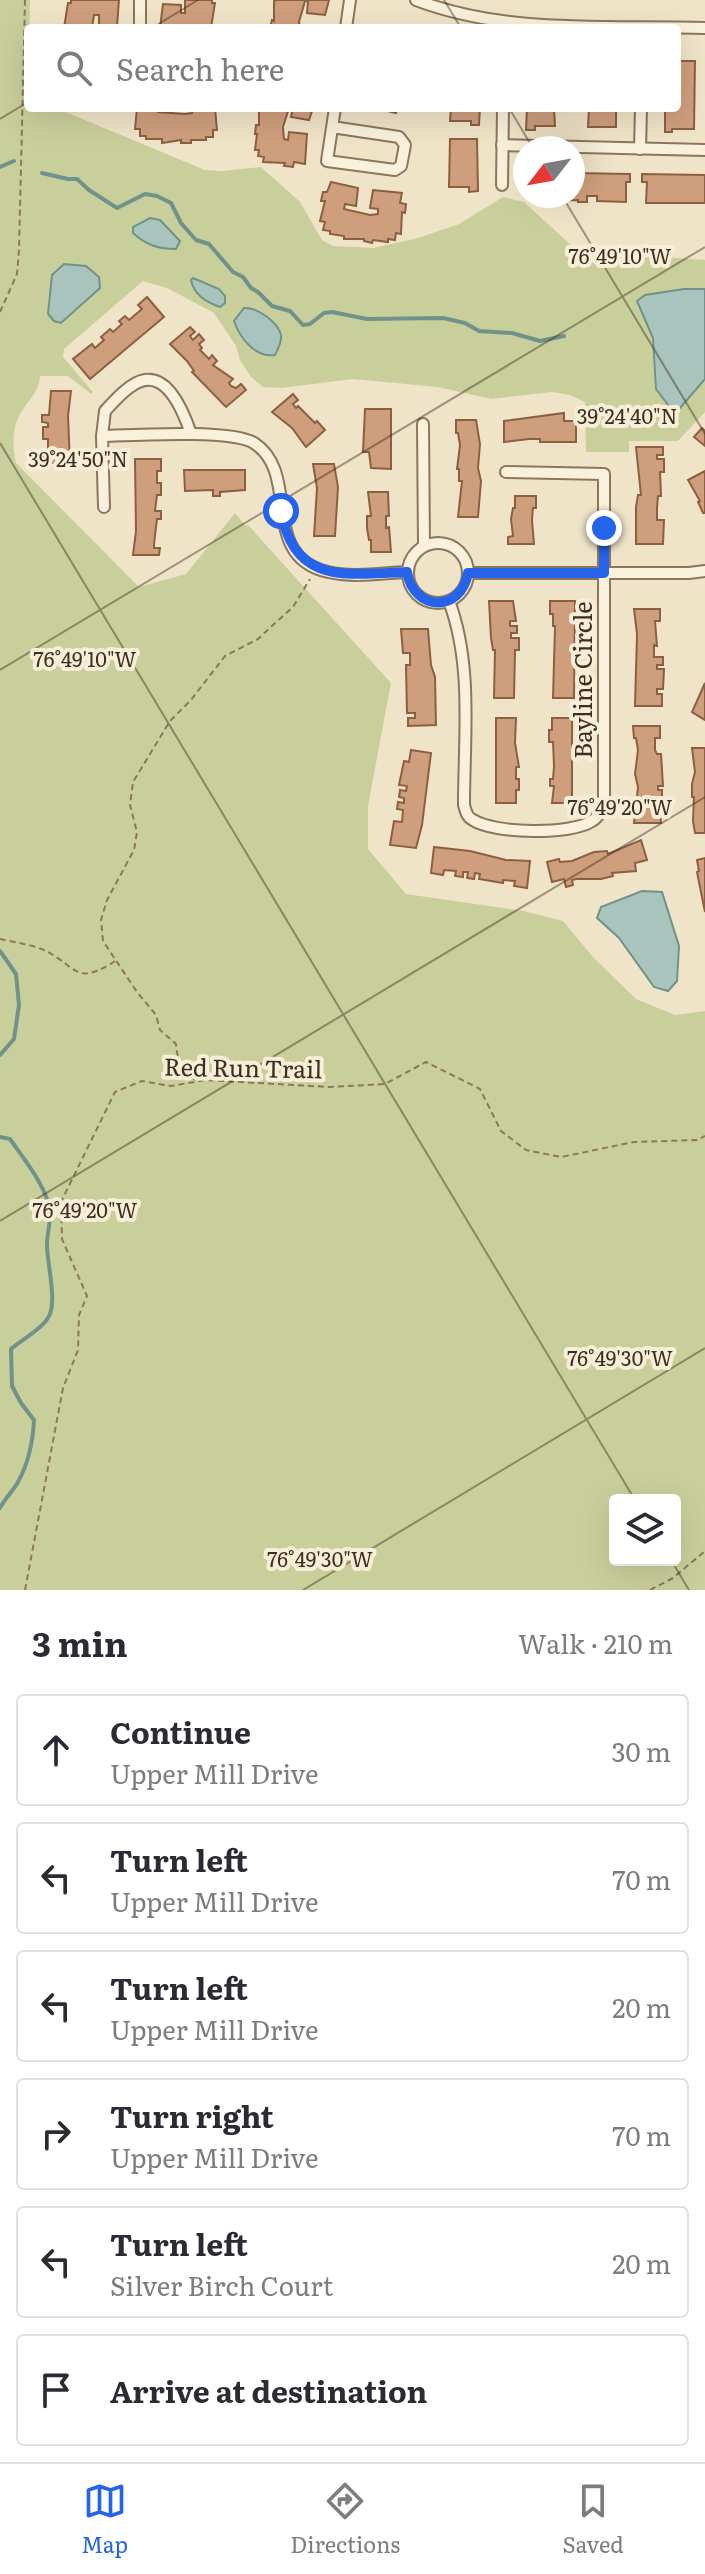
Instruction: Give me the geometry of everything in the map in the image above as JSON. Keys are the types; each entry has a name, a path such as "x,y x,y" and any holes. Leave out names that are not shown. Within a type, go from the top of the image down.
{"street":[{"path":"140,0 140,24"},
{"path":"347,24 350,0"},
{"path":"416,0 497,24"},
{"path":"681,28 705,28"},
{"path":"332,127 399,137 405,145 401,166 395,170 327,161 332,127 334,112"},
{"path":"502,185 503,112"},
{"path":"640,149 641,112"},
{"path":"502,145 705,150"},
{"path":"104,507 102,436 105,411 134,385 144,380 155,380 182,407 191,434"},
{"path":"423,424 424,546"},
{"path":"102,436 191,434 241,438 253,442 278,474 284,526 300,556 317,568 340,574 407,572"},
{"path":"506,472 604,474 604,573"},
{"path":"444,543 462,554 468,573 463,590 449,601 430,602 421,598 409,582 407,572 412,557 424,546 444,543"},
{"path":"468,573 705,571"},
{"name":"Bayline Circle","path":"449,601 461,640 464,675 466,813 478,823 503,829 575,827 597,817 604,800 604,573"}],"path":[{"path":"24,24 25,0"},
{"path":"0,312 17,274 24,42"},
{"path":"197,1082 183,1070 176,1044 160,1030 156,1015 103,941 101,920 107,900 134,850 137,832 130,805 133,782 170,721 191,700 225,656 258,639 293,607 317,568"},
{"path":"0,939 40,948 78,974 97,973 118,960"},
{"name":"Red Run Trail","path":"25,1590 63,1388 78,1350 79,1315 87,1296 62,1239 61,1202 115,1092 142,1081 171,1086 197,1082 329,1087 385,1084 426,1062 480,1089 501,1131 526,1150 561,1157 634,1142 697,1140 705,1136"},
{"path":"650,1590 673,1578 705,1551"}],"green space":[{"path":"0,0 30,0 30,24 24,24 24,112 66,112 205,170 261,167 300,202 322,240 333,246 374,248 418,238 459,224 503,197 513,199 513,208 531,208 574,251 705,260 705,412 678,441 629,441 629,452 586,452 585,402 552,392 491,399 438,387 353,379 281,388 263,387 251,377 240,360 236,346 214,313 167,288 143,281 64,349 63,357 93,392 91,394 68,376 40,376 36,391 19,417 14,443 16,463 139,587 186,574 235,513 391,683 368,806 368,849 406,894 524,911 563,921 594,958 636,999 675,1015 705,1011 705,1590 0,1590"}],"water":[{"path":"150,218 160,220 180,241 176,249 153,246 133,233 133,227"},
{"path":"64,264 86,266 99,277 100,288 61,323 48,314 52,275"},
{"path":"193,278 219,289 225,296 225,303 220,307 201,297 195,290"},
{"path":"705,289 705,379 680,408 672,410 656,389 653,338 637,301 645,295"},
{"path":"244,308 261,313 279,330 281,340 275,355 255,350 240,334 234,321"},
{"path":"642,891 662,892 679,946 677,981 668,991 654,987 619,938 597,918 601,907"}],"building":[{"path":"71,0 119,0 117,24 99,24 99,15 94,15 93,24 65,24 68,3"},
{"path":"185,0 212,0 215,3 212,24 160,24 163,4 181,5 181,13 185,13"},
{"path":"329,0 325,15 307,13 308,1 305,1 299,24 271,24 274,21 274,1"},
{"path":"681,61 695,61 694,129 665,132 665,112 681,112"},
{"path":"137,112 215,112 217,130 213,130 213,137 206,137 206,140 162,143 162,139 140,136 140,129 135,129"},
{"path":"259,112 288,112 283,127 284,139 288,140 289,132 307,134 305,164 294,162 293,167 284,166 285,163 263,162 264,157 258,156 259,150 255,150 256,125 259,125"},
{"path":"292,112 312,112 309,120 291,117"},
{"path":"451,112 480,112 479,125 471,125 471,121 450,121"},
{"path":"527,112 554,112 555,126 535,126 535,130 526,130"},
{"path":"589,112 616,112 616,127 588,127"},
{"path":"450,139 477,139 478,191 469,192 469,187 449,187"},
{"path":"585,173 630,174 630,182 626,182 626,202 597,201 597,196 587,196 587,202"},
{"path":"642,174 705,175 705,203 646,203 647,182 642,182"},
{"path":"331,182 358,188 356,206 345,204 344,209 370,215 378,214 378,209 370,208 373,190 402,193 400,203 406,204 405,213 402,212 401,234 396,233 395,240 373,240 372,243 364,239 344,239 344,236 323,230 325,222 320,221 325,201 321,201 323,192 327,192"},
{"path":"147,297 164,317 90,379 73,359 92,344 95,348 110,329 113,332 122,324 119,321 125,316 129,320 142,309 138,305"},
{"path":"190,327 195,332 190,336 193,340 199,334 204,340 199,344 200,350 209,359 212,355 217,361 213,365 233,379 229,383 231,386 236,388 241,384 246,390 226,407 170,344"},
{"path":"51,391 71,391 68,416 70,463 43,463 43,451 48,451 48,439 43,439 43,427 48,427 48,423 42,422 42,415 49,415"},
{"path":"293,394 298,400 293,404 296,408 298,406 325,430 306,447 292,428 272,412"},
{"path":"365,409 391,409 391,469 371,468 369,452 363,452"},
{"path":"564,413 564,421 576,421 576,442 529,439 504,442 504,421"},
{"path":"456,420 476,420 481,481 478,517 458,517 462,481 459,481 457,469 460,445"},
{"path":"702,428 705,431 705,446 694,437"},
{"path":"636,447 663,447 663,455 657,455 657,459 664,459 664,472 660,472 661,496 658,496 657,520 664,520 663,544 636,544 636,507 638,495 641,495"},
{"path":"135,459 161,459 157,483 161,483 161,495 157,495 155,511 161,511 161,519 157,519 154,544 154,548 160,548 159,555 133,555 136,531"},
{"path":"313,464 334,464 338,487 335,536 314,536 317,488"},
{"path":"184,470 245,470 245,490 220,492 220,496 213,496 213,490 185,491"},
{"path":"705,471 705,513 703,513 688,480"},
{"path":"368,492 388,492 386,528 389,527 391,552 371,552 367,528 367,516 371,516"},
{"path":"515,496 536,496 532,520 534,544 508,544 508,537 513,536 511,519"},
{"path":"489,601 513,601 516,621 510,621 510,626 517,626 517,633 511,633 511,638 519,638 519,650 515,650 514,698 494,698 495,650 491,638"},
{"path":"550,601 575,601 574,698 553,698 555,626 553,614 550,614"},
{"path":"634,609 660,609 660,621 655,621 657,646 654,645 654,657 663,657 663,665 657,665 657,669 664,669 663,689 657,689 657,694 662,694 662,706 635,706 637,634"},
{"path":"401,629 428,629 435,677 436,725 408,726 408,718 415,718 415,713 407,713 406,665 410,665 410,653 403,653"},
{"path":"705,683 705,720 692,712"},
{"path":"496,718 516,718 515,743 519,767 516,767 516,779 519,779 519,790 516,790 516,803 496,803"},
{"path":"552,718 572,718 572,803 552,803 554,786 550,786 550,779 553,779 554,766 549,730 552,730"},
{"path":"633,726 660,726 660,738 655,738 655,750 661,754 663,786 658,786 658,790 662,790 662,798 655,798 655,811 660,810 661,823 634,823 638,750"},
{"path":"692,748 705,748 705,833 695,833 693,821 692,784 695,772"},
{"path":"411,750 431,753 416,848 390,845 394,821 402,822 403,810 397,809 398,802 404,803 404,798 399,797 400,790 406,791 407,786 399,785 404,761 409,762"},
{"path":"641,840 647,860 635,863 636,871 612,873 613,876 601,879 576,879 572,880 573,885 566,887 564,879 552,882 547,862 559,859 560,862 572,861 594,852 607,851 608,854"},
{"path":"434,847 470,851 506,860 530,861 527,888 514,886 515,881 503,880 503,883 479,879 480,874 475,873 474,879 467,878 468,872 463,872 463,877 455,876 456,871 444,870 443,875 431,873"},
{"path":"705,858 705,912 697,860"}],"waterway":[{"path":"0,167 14,161"},
{"path":"42,173 77,179 117,208 145,194 171,203 181,223 196,240 209,244 251,288 272,306 290,311 303,325 332,312 367,319 443,318 465,323 479,331 512,333 540,341 564,336"},
{"path":"0,951 16,974 19,1005 14,1039 0,1055"},
{"path":"0,1137 10,1139 37,1178 48,1202 47,1245 52,1293 51,1311 45,1323 11,1349 12,1386 34,1420 25,1468 0,1508"}],"route":[{"path":"281,511 290,542 312,566 340,574 407,572 409,582 421,598 440,603 449,601 463,590 468,573 604,573 604,528"}]}
